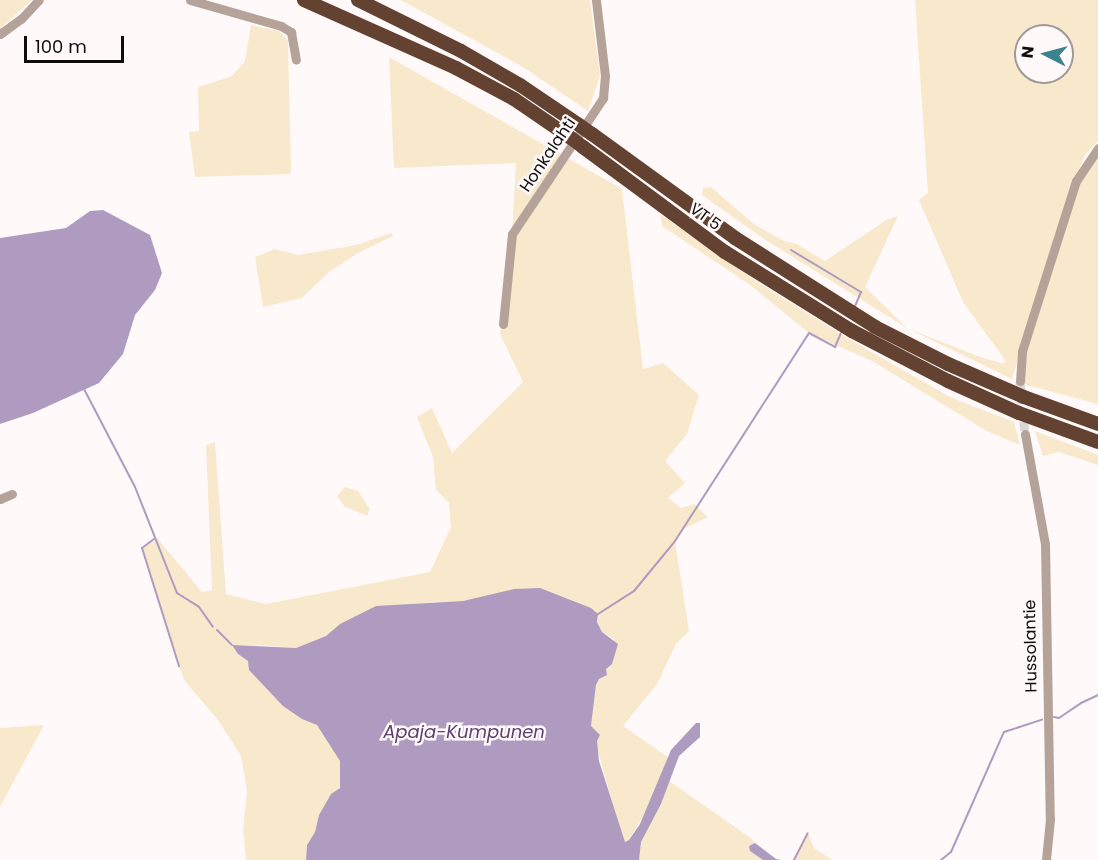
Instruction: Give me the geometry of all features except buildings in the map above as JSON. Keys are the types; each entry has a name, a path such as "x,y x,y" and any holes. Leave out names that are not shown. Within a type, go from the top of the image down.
{"highway":[{"name":"VT 5","path":"304,0 456,68 514,99 571,138 725,252 852,331 998,404 1098,442"},
{"name":"VT 5","path":"358,0 461,51 520,85 592,134 735,238 875,327 948,364 1024,398 1098,424"}],"street":[{"path":"0,34 21,19 39,0"},
{"path":"190,0 281,26 291,32 296,60"},
{"name":"Honkalahti","path":"503,324 512,234 603,98 605,76 596,0"},
{"path":"1020,381 1022,351 1076,181 1098,148"},
{"name":"Hussolantie","path":"1025,434 1045,544 1050,819 1046,860"},
{"path":"0,500 12,494"}],"shaded area":[{"path":"0,0 32,0 0,29"},
{"path":"401,0 590,0 600,76 588,111 523,67"},
{"path":"915,0 1098,0 1098,141 1085,155 1074,180 1012,379 907,328 1004,364 1005,360 963,302 919,200 928,193"},
{"path":"251,25 279,31 288,41 291,174 195,177 189,132 199,131 198,87 232,76 245,61"},
{"path":"389,57 622,189 643,369 663,363 699,395 687,434 665,461 685,483 668,498 681,508 694,504 708,517 683,529 675,541 689,631 676,644 657,684 623,726 668,757 648,808 627,843 623,841 591,726 596,685 606,669 614,639 602,632 597,622 599,616 434,602 376,606 326,636 296,648 259,645 248,647 238,654 304,703 345,760 340,788 331,794 319,815 315,832 307,845 306,860 246,860 243,830 247,792 241,756 218,720 184,680 142,548 158,539 202,592 212,590 206,445 215,442 226,594 266,604 430,572 451,527 449,503 436,490 433,457 417,417 432,408 452,453 523,382 500,334 512,234 516,163 394,168"},
{"path":"1098,148 1098,404 1027,385 1020,381 1022,351 1076,181"},
{"path":"711,187 754,224 784,241 797,244 825,261 888,219 898,216 865,287 907,328 764,239 702,195 703,188"},
{"path":"660,214 757,282 847,338 950,397 1014,422 1020,445 985,430 872,361 809,333 750,285 662,226"},
{"path":"391,233 393,236 358,253 329,272 302,298 263,307 255,257 275,249 298,255 356,245"},
{"path":"1035,431 1098,455 1098,465 1059,452 1043,456"},
{"path":"345,487 358,491 370,509 367,516 344,506 337,496"},
{"path":"44,725 0,807 0,728"},
{"path":"669,781 751,838 755,843 750,851 763,860 639,860 641,842 661,804"},
{"path":"808,833 814,848 833,860 794,860"}],"water":[{"path":"103,210 150,235 162,273 155,290 135,315 123,354 99,383 33,413 0,424 0,238 66,228 90,211"},
{"name":"Apaja-Kumpunen","path":"540,588 591,608 598,614 597,622 602,632 618,644 612,664 606,669 607,675 599,679 596,685 591,726 600,735 597,741 599,761 625,842 640,824 671,750 696,723 700,723 700,737 679,756 661,804 641,842 639,860 306,860 307,845 315,832 319,815 331,794 340,788 340,761 317,725 302,719 283,706 249,670 248,661 238,654 232,645 296,648 326,636 340,624 376,606 463,601 514,589"},
{"path":"755,843 776,859 781,860 763,860 750,851 749,846"}],"waterway":[{"path":"791,250 861,292 855,306"},
{"path":"598,614 634,591 675,541 809,333 835,347 841,333"},
{"path":"84,389 135,487 177,593 199,607 213,627"},
{"path":"154,539 142,548 179,666"},
{"path":"217,630 232,645"},
{"path":"1054,717 1059,718 1098,695"},
{"path":"941,860 951,852 1004,732 1042,720"},
{"path":"794,860 808,833"}],"tunnel":[{"path":"1020,381 1025,434"}]}
